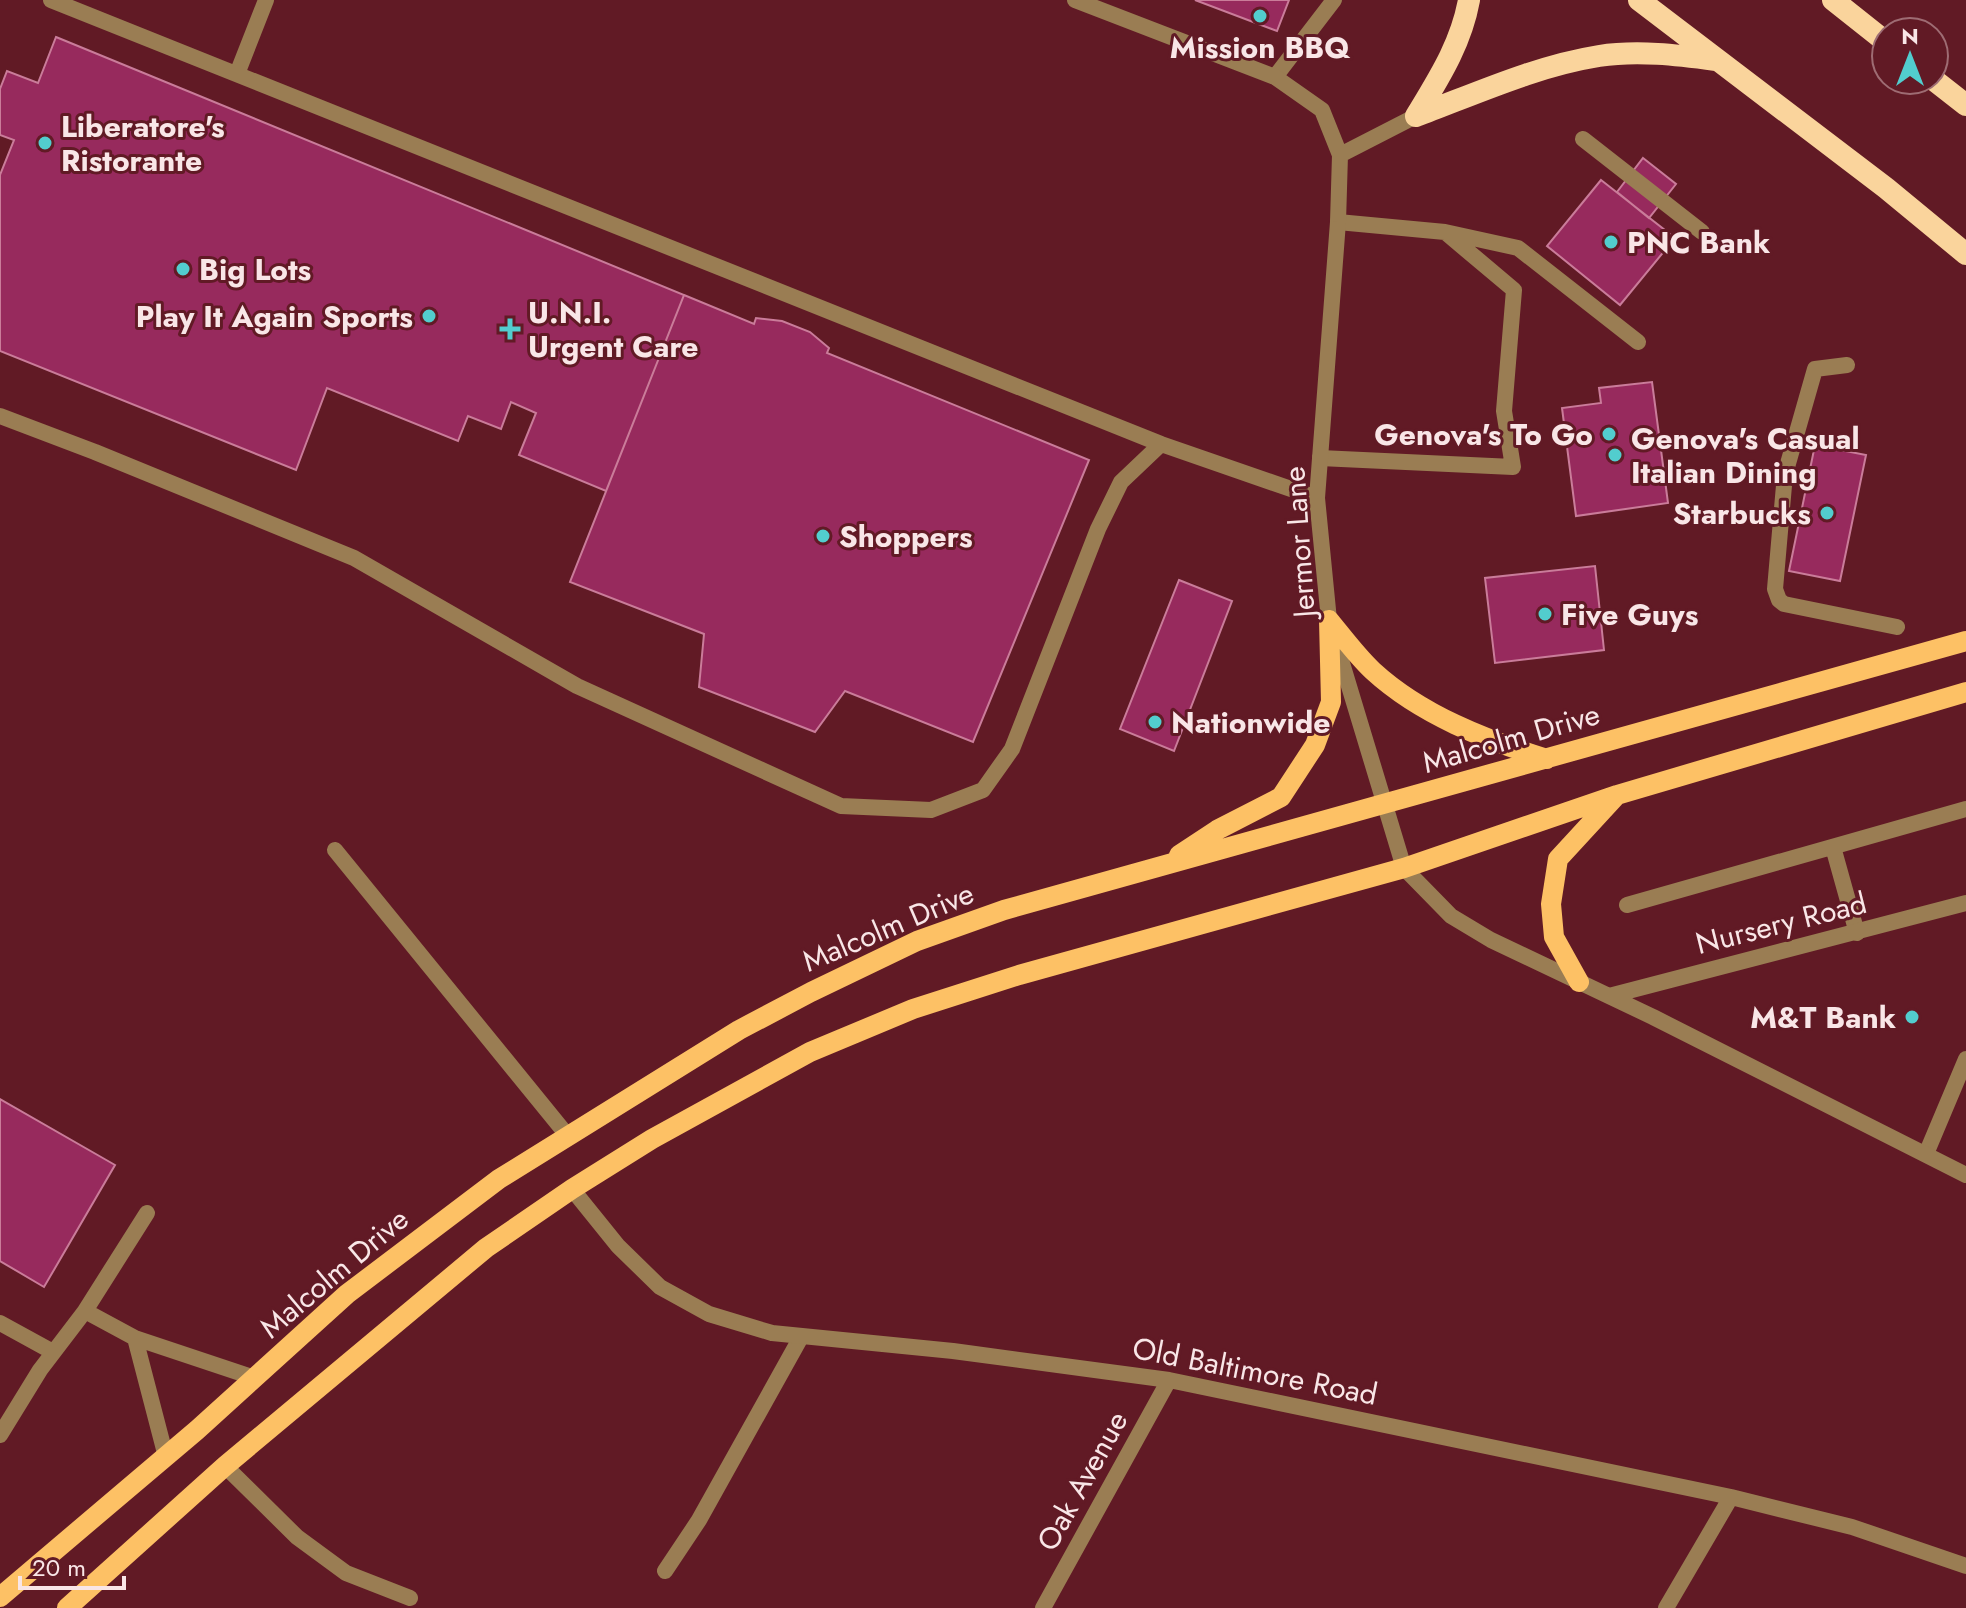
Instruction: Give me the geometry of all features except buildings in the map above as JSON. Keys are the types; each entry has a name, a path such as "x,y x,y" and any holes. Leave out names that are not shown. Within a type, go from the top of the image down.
{"highway":[{"path":"1416,116 1449,62 1464,26 1469,0"},
{"path":"1639,0 1886,188 1966,254"},
{"path":"1833,0 1870,29"},
{"path":"1416,116 1538,72 1598,56 1626,53 1717,60"},
{"path":"1950,92 1966,105"}],"main road":[{"path":"1329,620 1372,670 1415,704 1501,745 1548,760"},
{"path":"1161,867 1217,830 1281,797 1315,745 1331,702 1329,620"},
{"name":"Malcolm Drive","path":"0,1597 166,1457 347,1294 499,1179 739,1030 811,992 917,941 1004,910 1966,641"},
{"path":"67,1608 225,1466 486,1248 652,1139 810,1052 913,1009 1019,975 1404,868 1617,795 1966,692"},
{"path":"1579,982 1554,937 1551,904 1558,859 1617,795"}],"street":[{"path":"51,0 1161,444 1317,498"},
{"path":"237,74 266,0"},
{"name":"Jermor Lane","path":"1075,0 1275,77 1322,110 1340,155 1338,222 1317,498 1329,620 1404,868"},
{"path":"1275,77 1334,0"},
{"path":"1340,155 1416,116"},
{"path":"1583,139 1702,232"},
{"path":"1338,222 1445,232 1518,248 1638,342"},
{"path":"1320,458 1513,467 1504,411 1514,290 1445,232"},
{"path":"1847,365 1815,369 1785,474 1775,589 1784,604 1897,627"},
{"path":"0,416 354,558 577,686 841,806 931,810 983,790 1012,749 1098,529 1121,482 1161,444"},
{"path":"1627,905 1966,809"},
{"path":"1833,847 1857,933"},
{"path":"335,850 567,1135"},
{"path":"1404,868 1451,916 1491,940 1966,1175"},
{"name":"Nursery Road","path":"1609,996 1966,903"},
{"path":"1926,1154 1966,1059"},
{"name":"Old Baltimore Road","path":"572,1189 618,1246 660,1287 709,1314 772,1333 953,1351 1169,1380 1731,1497 1852,1527 1966,1566"},
{"path":"0,1435 53,1352 85,1311 147,1213"},
{"path":"85,1311 135,1338 255,1378"},
{"path":"0,1323 53,1352"},
{"path":"665,1571 699,1520 801,1337"},
{"path":"135,1338 166,1457"},
{"name":"Oak Avenue","path":"1043,1608 1169,1380"},
{"path":"225,1466 297,1537 346,1573 410,1598"},
{"path":"1666,1608 1731,1497"}],"place":[{"name":"Mission BBQ","path":"1260,16"},
{"name":"Liberatore's Ristorante","path":"45,143"},
{"name":"PNC Bank","path":"1611,242"},
{"name":"Big Lots","path":"183,269"},
{"name":"Play It Again Sports","path":"429,316"},
{"name":"U.N.I. Urgent Care","path":"510,329"},
{"name":"Genova's To Go","path":"1609,434"},
{"name":"Genova's Casual Italian Dining","path":"1615,455"},
{"name":"Starbucks","path":"1827,513"},
{"name":"Shoppers","path":"823,536"},
{"name":"Five Guys","path":"1545,614"},
{"name":"Nationwide","path":"1155,722"},
{"name":"M&T Bank","path":"1912,1017"}]}
